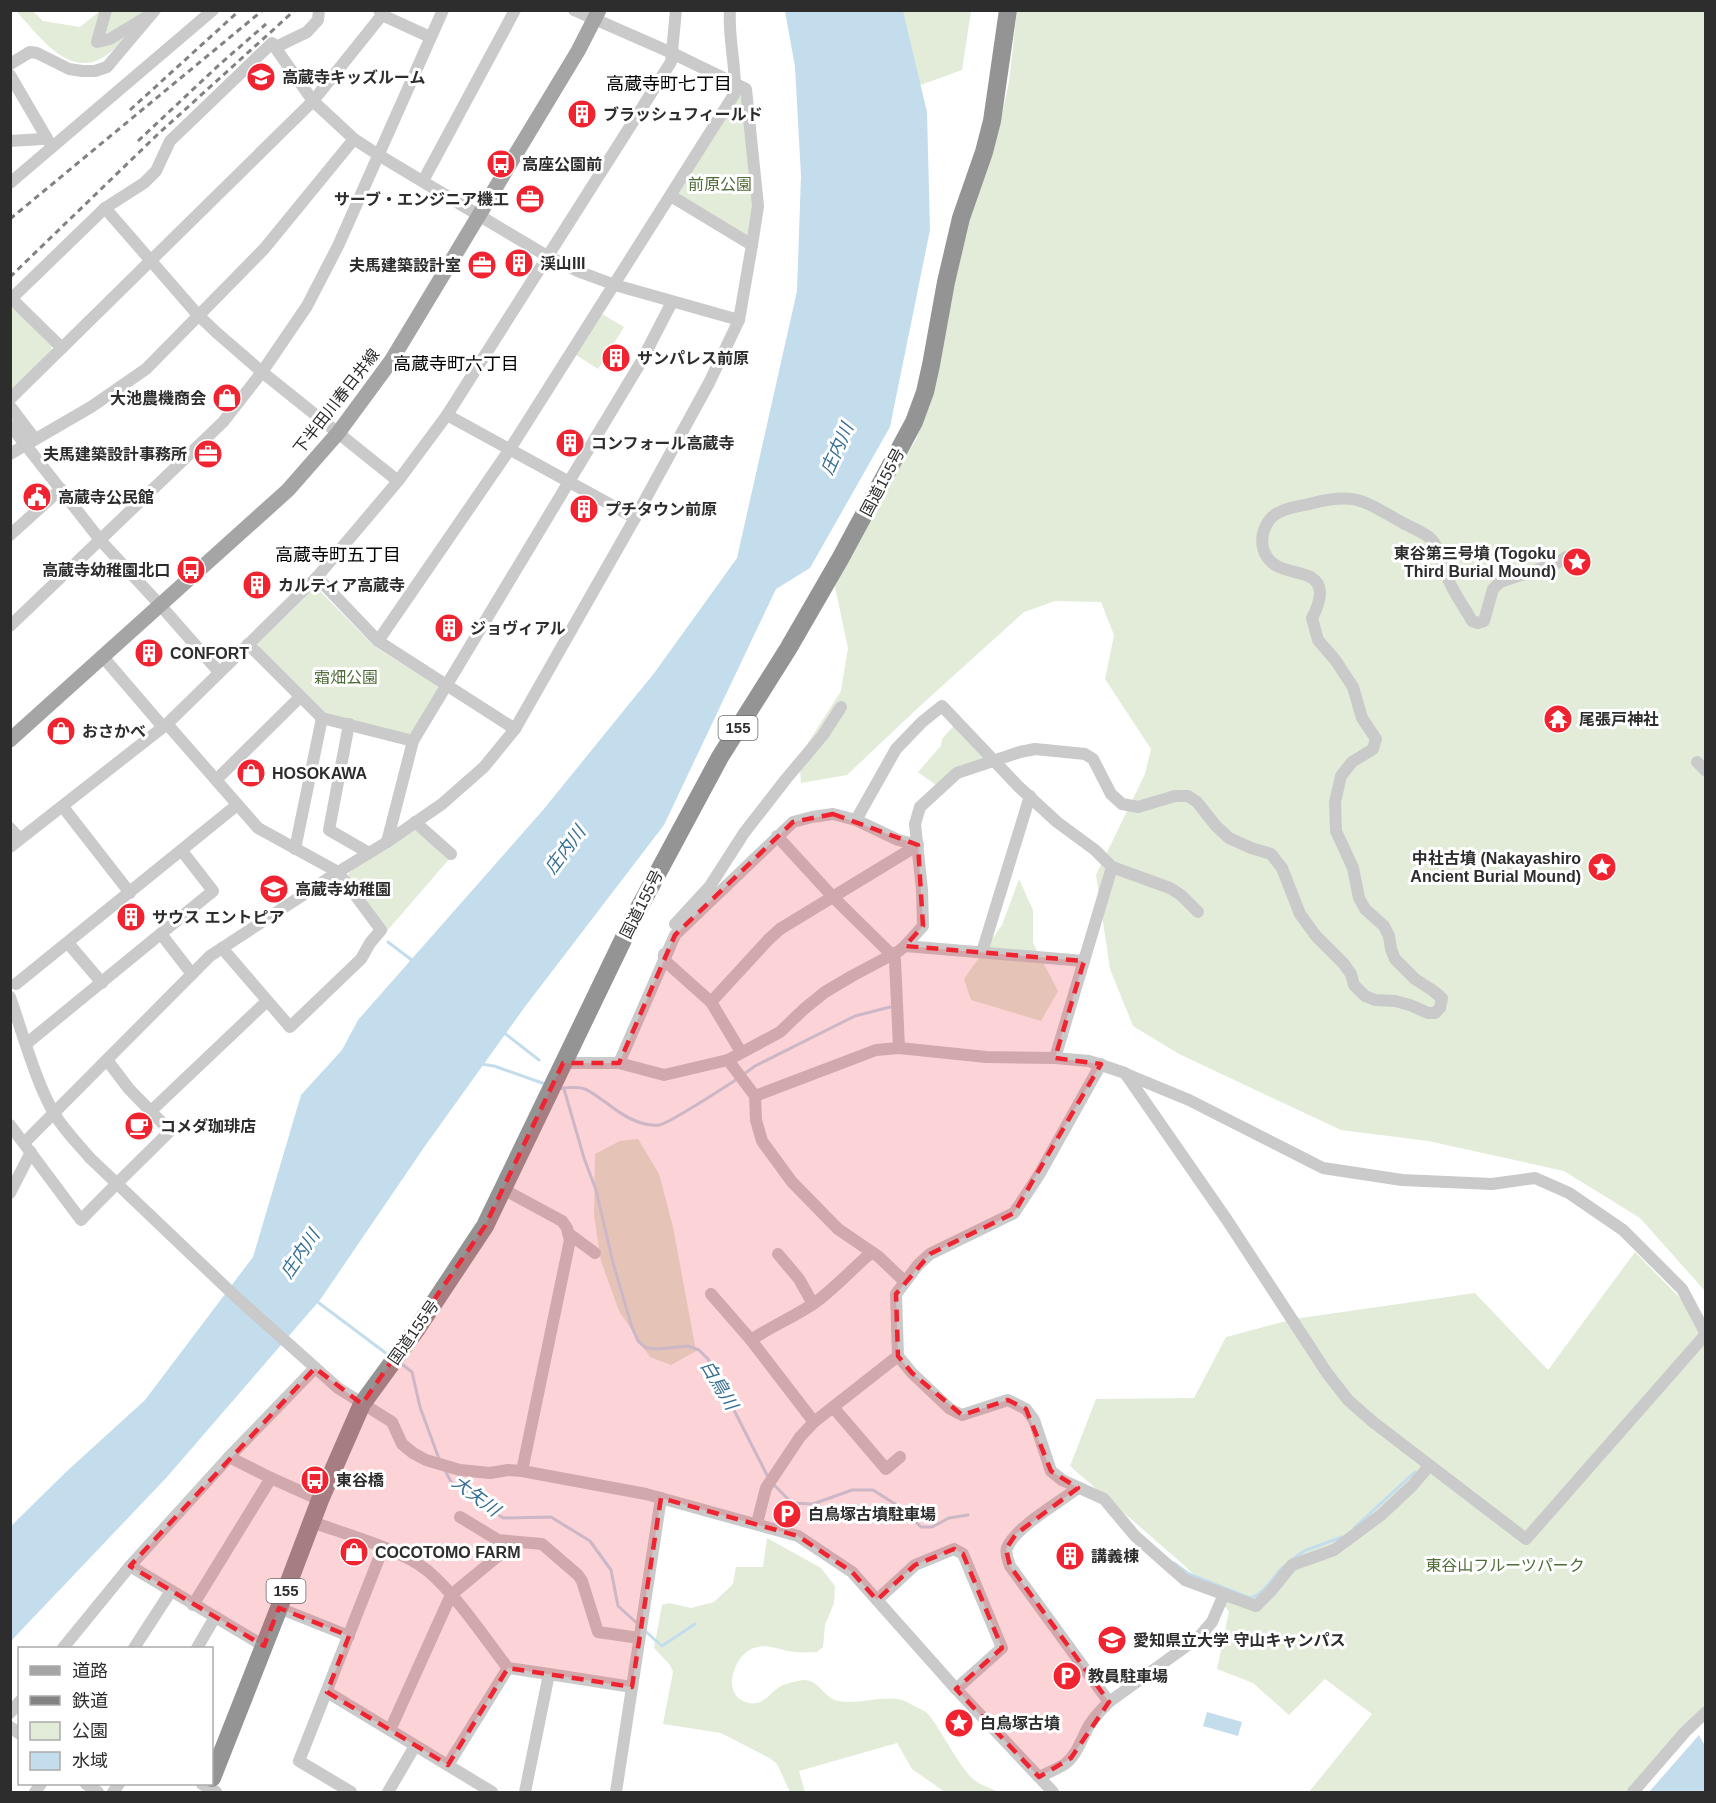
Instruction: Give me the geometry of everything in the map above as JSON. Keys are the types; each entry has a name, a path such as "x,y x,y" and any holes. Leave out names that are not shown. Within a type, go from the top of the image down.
{"highway":[{"name":"国道155号","path":"213,1776 320,1500 362,1404 416,1330 485,1226 633,919 720,757 788,649 914,422 925,392 961,218 992,122 1008,10"}],"main road":[{"name":"下半田川春日井線","path":"10,740 288,490 338,433 391,361 573,61 597,15"}],"street":[{"path":"106,10 97,42 110,39 153,14"},
{"path":"10,183 49,142 213,10"},
{"path":"276,47 307,32 318,20 319,10"},
{"path":"10,626 223,422 262,372 307,306 338,246 443,10"},
{"path":"423,182 515,10"},
{"path":"10,1193 28,1147 54,1114 210,956 387,842 442,804 484,767 514,729 635,518 709,383 740,320 758,206 746,89 597,15 574,10"},
{"path":"10,828 15,843 165,725 316,577 398,481 447,415 671,62 676,10"},
{"path":"378,641 510,449 735,93 729,25 730,10"},
{"path":"10,399 313,100 381,13 430,37"},
{"path":"10,64 30,52 37,52 69,69 95,71 107,67 153,14"},
{"path":"62,348 11,299 105,208 144,183 156,171 170,141 272,43 313,100 354,139 547,256 615,285 740,320"},
{"path":"10,75 49,142"},
{"path":"10,141 42,139 49,142"},
{"path":"20,445 91,406 146,369 264,249 354,139"},
{"path":"671,196 752,245"},
{"path":"105,208 198,315 262,372 398,481"},
{"path":"387,842 412,741 641,362 672,302"},
{"path":"10,406 20,445"},
{"path":"447,415 635,518"},
{"path":"10,424 20,445 61,489 101,541 219,672"},
{"path":"10,535 61,489"},
{"path":"563,1063 619,1063 664,1075 731,1064 741,1052 780,1032 825,992 905,946 923,926 915,824 920,807 957,773 1035,749 1084,754 1093,759 1111,794 1122,804 1138,807 1174,796 1188,796 1197,802 1229,838 1271,854 1277,859 1300,914 1311,930 1344,964 1351,974 1354,986 1365,996 1375,1000 1395,1001 1428,1013 1435,1013 1440,1008 1442,998 1415,978 1395,959 1384,926 1365,909 1359,898 1353,868 1336,831 1335,802 1341,776 1352,762 1372,749 1376,739 1362,718 1353,687 1336,661 1318,640 1312,618 1318,609 1320,598 1315,579 1278,567 1266,556 1262,542 1265,527 1270,518 1280,512 1299,507 1336,498 1366,502 1431,540 1450,584 1473,621 1478,623 1484,621 1493,589 1500,582 1579,553"},
{"path":"316,577 378,641 514,729"},
{"path":"248,644 322,718 412,741"},
{"path":"103,657 258,828 338,872 381,930 361,959 290,1027 222,948"},
{"path":"216,780 300,697"},
{"path":"856,820 896,749 922,722 942,706 992,761 1057,822 1095,850 1112,867 1170,888 1181,895 1198,912"},
{"path":"741,1052 711,1002 664,960 664,948 670,931 710,886 744,833 823,735 841,707"},
{"path":"295,849 322,718"},
{"path":"349,724 328,830 369,853"},
{"path":"982,952 1030,796"},
{"path":"16,984 237,805"},
{"path":"63,807 130,893"},
{"path":"619,1063 675,935 793,822 833,814 856,820 898,840 918,845"},
{"path":"415,822 451,854"},
{"path":"777,836 895,960 899,1048"},
{"path":"711,1002 780,929 918,845"},
{"path":"26,1044 213,891 182,851"},
{"path":"1055,1058 1112,867"},
{"path":"161,934 192,974"},
{"path":"68,943 102,983"},
{"path":"905,946 1084,961"},
{"path":"10,997 44,1091 54,1114 70,1136 90,1158 236,1297 315,1368 338,1388 392,1422 402,1444 412,1453 426,1460 460,1470 490,1473 508,1470 522,1471 661,1498 757,1523 806,1540 852,1572 956,1689 1053,1792"},
{"path":"151,1111 267,1001"},
{"path":"755,1096 876,1050 899,1048 986,1057 1055,1058 1101,1064 1125,1073 1189,1100 1323,1168 1402,1180 1492,1184 1535,1178 1569,1193 1623,1230 1682,1289 1706,1334 1526,1539 1372,1422 1348,1400 1327,1373 1227,1220 1125,1073"},
{"path":"10,1125 81,1220 170,1131 129,1089 107,1060"},
{"path":"731,1064 755,1096 754,1108 758,1130 769,1152 792,1182 838,1229 872,1252 904,1281"},
{"path":"1101,1064 1039,1175 1014,1213 930,1254 904,1281 896,1294 898,1356 912,1373 950,1409 962,1415 1008,1400 1026,1409 1034,1420 1052,1471 1062,1480 1104,1499 1135,1536 1185,1580 1256,1606 1292,1565 1334,1550 1382,1515 1429,1466"},
{"path":"503,1189 562,1221 567,1228 570,1240 522,1471"},
{"path":"568,1233 595,1253"},
{"path":"751,1340 773,1325 813,1304 872,1252"},
{"path":"778,1254 799,1279 813,1304"},
{"path":"711,1294 751,1340 814,1422"},
{"path":"757,1523 766,1488 800,1437 814,1422 898,1356"},
{"path":"64,1647 130,1566 315,1368"},
{"path":"833,1407 886,1469 900,1457"},
{"path":"230,1457 320,1500"},
{"path":"193,1605 271,1478"},
{"path":"1078,1488 1016,1534 1006,1550 1006,1557 1010,1566 1109,1702"},
{"path":"616,1792 661,1498"},
{"path":"460,1517 498,1540 542,1544 582,1581 598,1632 639,1640"},
{"path":"312,1522 383,1548 422,1567 452,1595 508,1668 632,1686"},
{"path":"390,1730 452,1595 503,1552 507,1541"},
{"path":"351,1792 300,1761 383,1548"},
{"path":"877,1600 915,1565 954,1549 963,1554 1002,1648 956,1689"},
{"path":"130,1566 264,1646"},
{"path":"135,1647 171,1591"},
{"path":"1039,1777 1065,1764 1071,1758 1091,1723 1109,1702 1199,1637 1212,1622 1224,1594"},
{"path":"279,1608 349,1636"},
{"path":"198,1647 215,1617"},
{"path":"448,1765 508,1668"},
{"path":"525,1792 549,1674"},
{"path":"327,1692 492,1792"},
{"path":"1633,1792 1685,1732 1706,1712"},
{"path":"388,1792 415,1746"}],"highlighted area":[{"path":"833,814 918,845 923,926 905,946 1084,961 1055,1058 1101,1064 1014,1213 930,1254 896,1294 896,1314 898,1356 912,1373 962,1415 1008,1400 1026,1409 1051,1471 1078,1488 1016,1534 1006,1549 1010,1566 1109,1702 1071,1758 1039,1777 956,1689 1002,1648 963,1554 954,1549 915,1565 877,1600 852,1572 798,1536 661,1498 632,1687 508,1668 448,1765 327,1692 349,1636 279,1608 264,1646 130,1566 315,1368 362,1404 485,1226 563,1063 619,1063 675,935 793,822"}],"green space":[{"path":"16,11 33,11 43,21 80,27 100,11 144,11 130,36 101,58 87,63 74,62 61,56"},
{"path":"832,11 971,11 962,70 907,90"},
{"path":"1017,11 1705,11 1705,1291 1640,1218 1564,1171 1428,1141 1341,1130 1179,1054 1133,1026 1110,969 1096,875 1145,774 1151,749 1105,679 1114,635 1101,602 1055,601 1024,612 847,775 801,783 799,757 841,691 848,648 834,582 873,503 916,440 929,407 962,242 998,132 1009,82"},
{"name":"前原公園","path":"738,96 742,97 754,204 750,235 745,236 679,196 679,190"},
{"path":"11,309 15,309 52,346 51,351 11,392"},
{"path":"602,314 624,327 598,369 576,355"},
{"name":"霜畑公園","path":"314,589 318,589 374,646 437,686 439,690 414,733 408,736 324,715 258,647 258,643"},
{"path":"957,722 992,761 940,788 918,772 941,746 942,739"},
{"path":"415,830 450,858 387,931 348,877 349,872"},
{"path":"1019,879 1033,910 1033,943 1058,991 1041,1021 971,1000 964,979 1002,925"},
{"path":"638,1139 659,1174 673,1227 696,1351 671,1365 650,1357 619,1311 601,1261 594,1215 595,1154 620,1141"},
{"name":"東谷山フルーツパーク","path":"1635,1252 1680,1298 1705,1334 1705,1705 1627,1792 1309,1792 1372,1714 1325,1679 1289,1715 1253,1683 1217,1669 1229,1611 1185,1566 1070,1466 1096,1399 1194,1398 1226,1337 1294,1319 1475,1293 1548,1370"},
{"path":"767,1538 821,1568 835,1586 834,1603 825,1625 823,1647 817,1652 794,1652 764,1646 754,1648 741,1658 736,1666 732,1685 734,1693 740,1699 755,1703 763,1700 783,1685 805,1680 813,1683 831,1698 843,1702 900,1699 930,1716 971,1777 980,1784 999,1792 945,1792 912,1769 897,1743 799,1771 805,1792 790,1792 777,1764 771,1759 721,1733 663,1724 673,1672 670,1665 654,1648 662,1605 669,1603 691,1608 714,1602 733,1584 736,1567 763,1567"}],"water":[{"name":"庄内川","path":"785,11 903,11 927,112 930,230 890,427 810,568 776,589 664,825 524,1008 425,1146 320,1300 167,1477 11,1641 11,1526 145,1400 253,1257 301,1095 342,1050 358,1020 543,810 655,672 737,558 797,291 801,176 795,67"},
{"path":"1207,1712 1242,1722 1238,1736 1203,1726"},
{"path":"1699,1735 1705,1746 1705,1792 1649,1792"}],"waterway":[{"path":"388,942 413,961"},
{"path":"744,1074 755,1066 855,1016 890,1007"},
{"path":"503,1032 539,1060"},
{"name":"白鳥川","path":"481,1064 494,1066 545,1084"},
{"path":"562,1088 587,1090 632,1119 645,1124 659,1125 685,1112 739,1078"},
{"name":"白鳥川","path":"561,1088 564,1089 596,1190 613,1263 638,1341 646,1348 688,1346 699,1350 708,1359 768,1477"},
{"name":"大矢川","path":"315,1300 387,1354"},
{"name":"大矢川","path":"403,1365 412,1372 420,1407 439,1459"},
{"name":"大矢川","path":"445,1470 451,1482 503,1518 551,1517 590,1541 611,1570 618,1606 638,1624"},
{"path":"1354,1528 1415,1472"},
{"name":"白鳥川","path":"774,1485 792,1503 813,1504 852,1490 873,1490 900,1507 921,1527 932,1527 949,1518 968,1515"},
{"path":"1291,1560 1304,1551 1342,1537"},
{"path":"1174,1563 1189,1574 1250,1598 1264,1589 1284,1566"},
{"name":"大矢川","path":"645,1631 662,1646 695,1624"}],"railway":[{"path":"130,110 240,10"},
{"path":"10,219 263,10"},
{"path":"10,277 157,135 295,10"},
{"path":"138,141 266,24"}],"place":[{"name":"高蔵寺キッズルーム","path":"261,77"},
{"name":"ブラッシュフィールド","path":"582,114"},
{"name":"高座公園前","path":"501,164"},
{"name":"サーブ・エンジニア機工","path":"530,199"},
{"name":"渓山III","path":"519,263"},
{"name":"夫馬建築設計室","path":"482,265"},
{"name":"サンパレス前原","path":"616,358"},
{"name":"大池農機商会","path":"227,398"},
{"name":"コンフォール高蔵寺","path":"570,443"},
{"name":"夫馬建築設計事務所","path":"208,454"},
{"name":"高蔵寺公民館","path":"37,497"},
{"name":"プチタウン前原","path":"584,509"},
{"name":"東谷第三号墳 (Togoku Third Burial Mound)","path":"1577,562"},
{"name":"高蔵寺幼稚園北口","path":"191,570"},
{"name":"カルティア高蔵寺","path":"257,585"},
{"name":"ジョヴィアル","path":"449,628"},
{"name":"CONFORT","path":"149,653"},
{"name":"尾張戸神社","path":"1558,719"},
{"name":"おさかべ","path":"61,731"},
{"name":"HOSOKAWA","path":"251,773"},
{"name":"中社古墳 (Nakayashiro Ancient Burial Mound)","path":"1602,867"},
{"name":"高蔵寺幼稚園","path":"274,889"},
{"name":"サウス エントピア","path":"131,917"},
{"name":"コメダ珈琲店","path":"139,1126"},
{"name":"東谷橋","path":"315,1480"},
{"name":"白鳥塚古墳駐車場","path":"787,1514"},
{"name":"COCOTOMO FARM","path":"354,1552"},
{"name":"講義棟","path":"1070,1556"},
{"name":"愛知県立大学 守山キャンパス","path":"1112,1640"},
{"name":"教員駐車場","path":"1067,1676"},
{"name":"白鳥塚古墳","path":"959,1723"}],"district":[{"name":"高蔵寺町七丁目","path":"669,84"},
{"name":"高蔵寺町六丁目","path":"456,364"},
{"name":"高蔵寺町五丁目","path":"338,555"}]}
